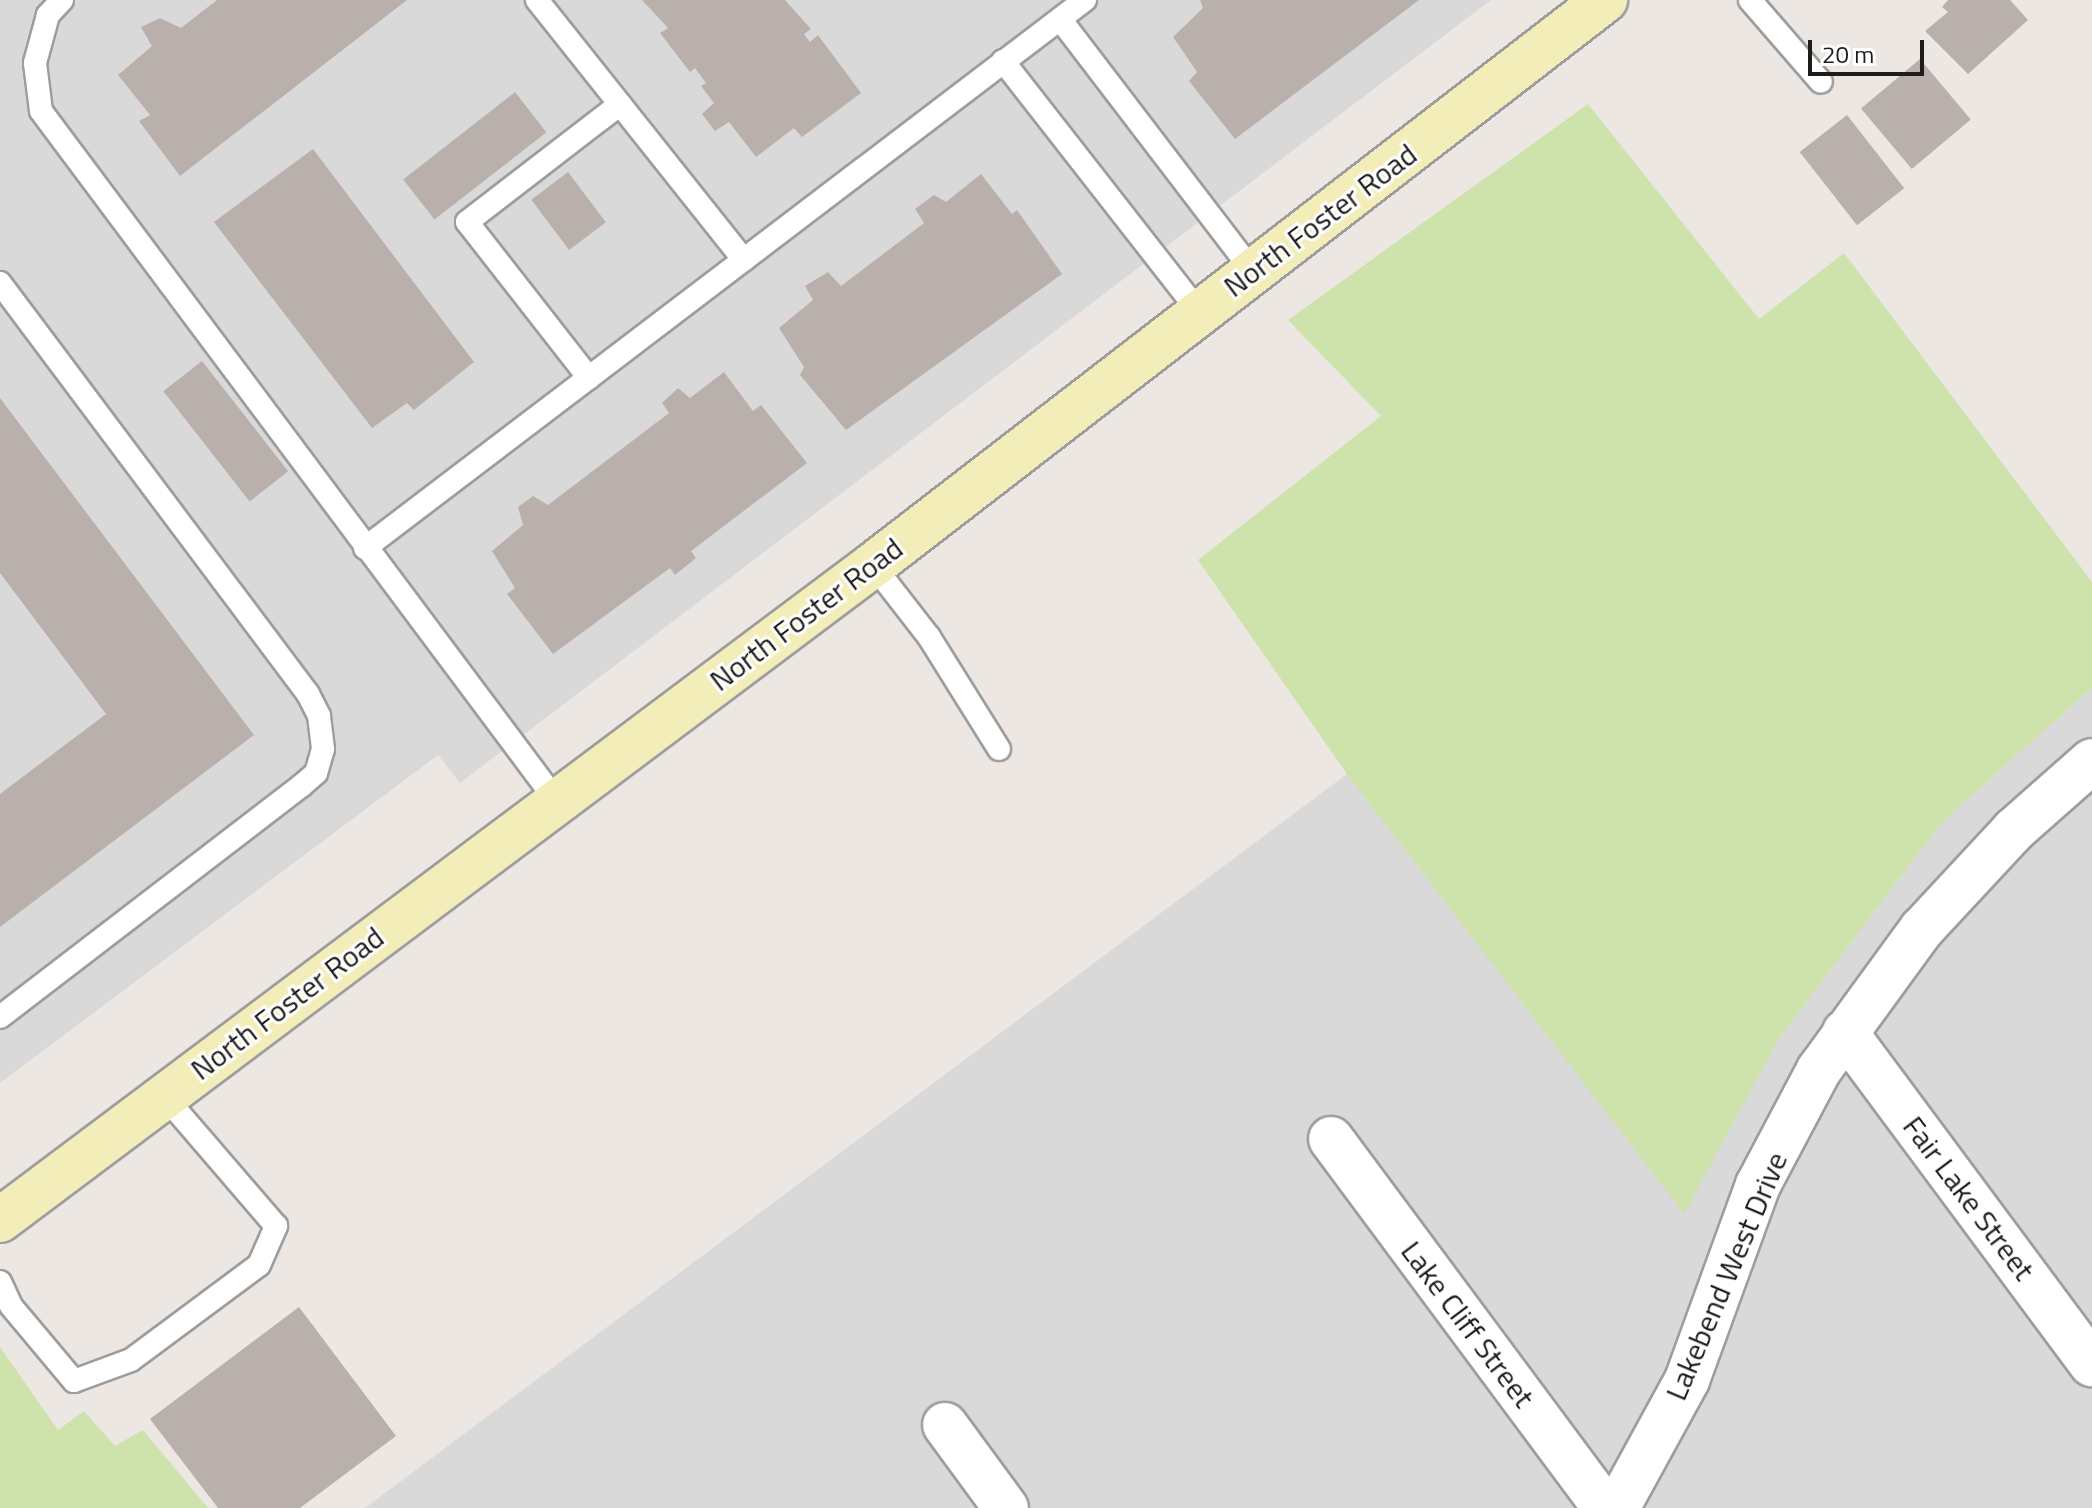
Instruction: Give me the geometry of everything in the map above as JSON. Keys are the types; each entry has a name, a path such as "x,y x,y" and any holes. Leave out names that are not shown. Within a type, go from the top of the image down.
{"main road":[{"name":"North Foster Road","path":"0,1220 555,799 873,565 1605,0"}],"street":[{"name":"Lakebend West Drive","path":"1617,1508 1687,1380 1758,1185 1819,1070 1922,929 2014,830 2092,761"},
{"name":"Fair Lake Street","path":"1845,1032 2092,1364"},
{"name":"Lake Cliff Street","path":"1331,1139 1605,1508"},
{"path":"945,1425 1006,1508"}],"lane":[{"path":"62,0 48,15 35,63 41,111 555,799"},
{"path":"537,0 744,260"},
{"path":"365,548 1085,0"},
{"path":"1750,0 1821,82"},
{"path":"1060,19 1253,271"},
{"path":"1003,61 1199,312"},
{"path":"589,378 467,222 620,104"},
{"path":"0,283 308,694 319,716 323,749 316,773 301,786 0,1017"},
{"path":"873,565 929,637 999,749"},
{"path":"0,1282 11,1306 74,1381 131,1360 259,1265 276,1226 164,1096"}],"shaded area":[{"path":"0,0 1491,0 460,783 438,755 0,1083"},
{"path":"2092,688 2092,1508 365,1508 1347,774 1684,1213 1780,1037 1943,821"}],"green space":[{"path":"1588,104 1759,319 1844,253 2092,582 2092,688 1943,821 1780,1037 1684,1214 1347,774 1198,560 1381,416 1288,320"},
{"path":"0,1347 58,1430 84,1411 115,1446 143,1430 208,1508 0,1508"}],"building":[{"path":"217,0 407,0 180,176 139,121 150,115 118,75 152,46 141,27 160,18 181,28"},
{"path":"642,0 785,0 811,29 804,34 810,42 818,35 861,93 802,137 794,128 756,157 729,122 715,131 702,114 714,103 701,86 706,83 695,68 690,72 660,33 668,28"},
{"path":"1200,0 1419,0 1235,139 1189,81 1197,72 1173,37 1203,8"},
{"path":"1948,0 2010,0 2028,20 1968,74 1925,31 1948,12 1942,7"},
{"path":"1920,59 1971,120 1912,169 1861,108"},
{"path":"515,92 546,132 435,220 403,179"},
{"path":"1847,115 1904,188 1857,225 1800,152"},
{"path":"313,149 474,362 414,410 407,403 372,428 214,222"},
{"path":"568,172 606,222 569,250 531,200"},
{"path":"981,174 1012,214 1017,210 1062,274 846,430 800,375 804,367 779,328 813,300 805,286 828,272 841,286 924,223 915,209 934,195 946,202"},
{"path":"202,361 288,471 250,501 163,391"},
{"path":"724,372 753,411 761,405 807,463 691,551 696,558 675,575 670,568 553,654 507,594 515,588 492,551 523,525 518,507 533,496 548,505 669,413 662,403 678,388 690,398"},
{"path":"0,398 254,735 0,927 0,794 106,714 0,573"},
{"path":"299,1307 396,1436 300,1508 218,1508 150,1419"}]}
